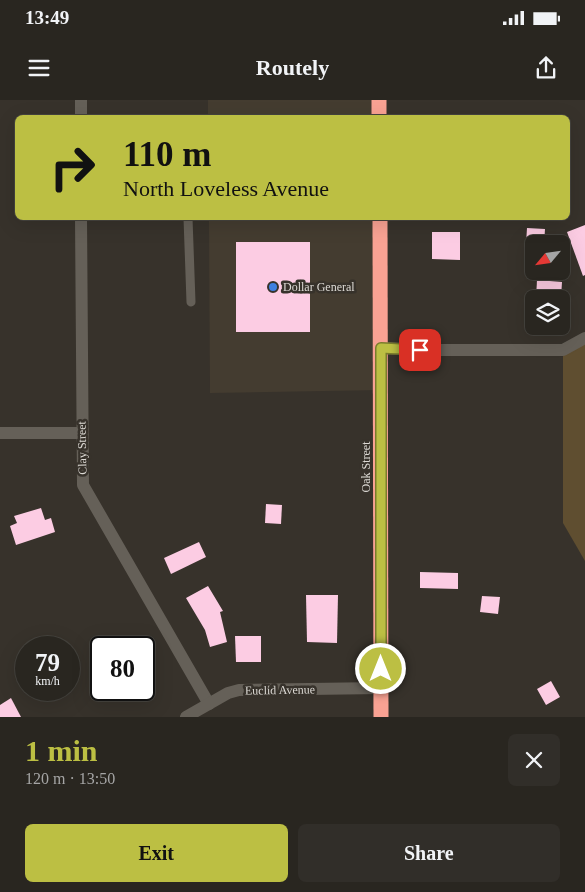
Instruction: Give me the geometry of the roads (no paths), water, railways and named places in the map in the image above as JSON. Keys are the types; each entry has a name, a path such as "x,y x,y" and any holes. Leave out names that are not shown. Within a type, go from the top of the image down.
{"highway":[{"path":"379,100 379,115"},
{"name":"Oak Street","path":"380,220 382,717"}],"street":[{"path":"81,100 81,115"},
{"name":"Clay Street","path":"81,220 83,485 209,704"},
{"path":"381,348 563,350 585,338"},
{"path":"0,433 82,433"},
{"name":"Euclid Avenue","path":"186,717 228,693 238,690 381,688"}],"lane":[{"path":"188,220 191,302"}],"place":[{"name":"Dollar General","path":"273,287"}]}
